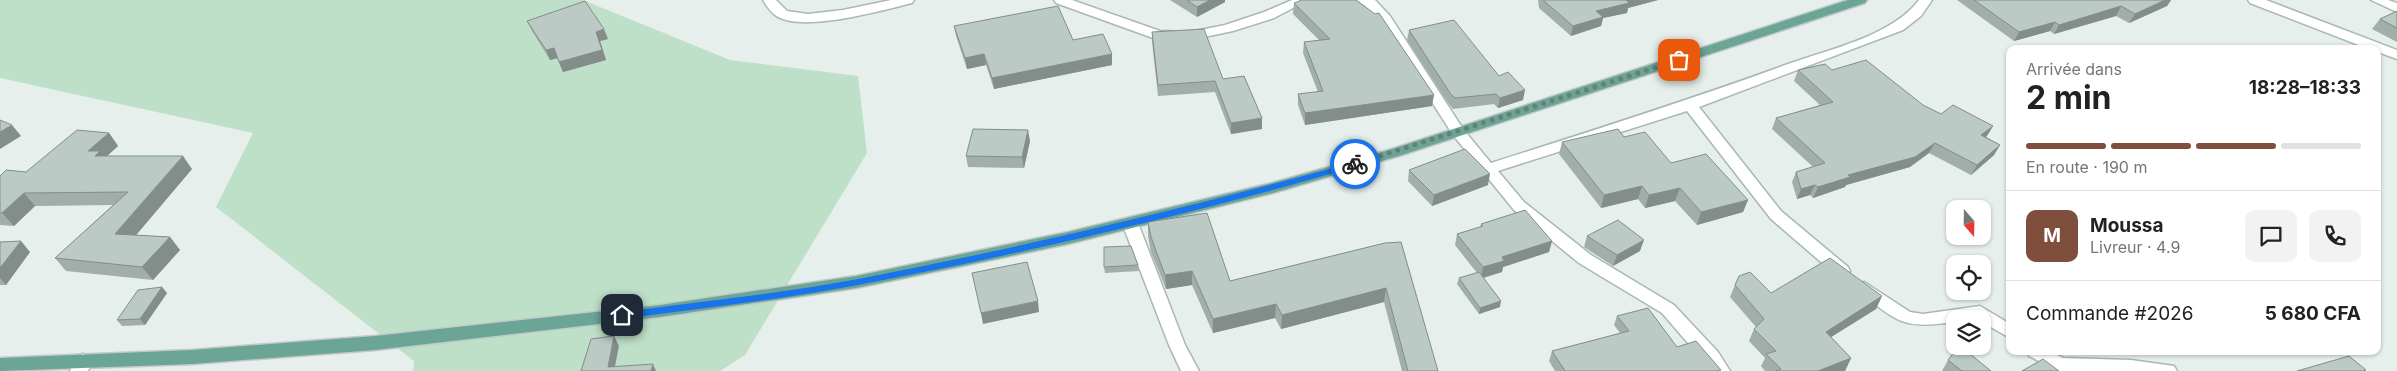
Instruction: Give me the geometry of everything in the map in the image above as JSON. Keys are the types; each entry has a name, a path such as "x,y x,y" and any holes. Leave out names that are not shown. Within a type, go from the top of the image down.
{"main road":[{"path":"0,365 81,366 375,343 660,311 856,282 1130,223 1273,188 1458,132 1861,0"}],"street":[{"path":"769,0 781,14 796,19 818,18 908,0"},
{"path":"1060,0 1158,35 1190,36 1237,26 1269,15 1302,0"},
{"path":"1362,0 1370,3 1385,19 1458,132 1519,206 1585,259 1668,309 1712,357 1721,371"},
{"path":"1488,169 1690,106 1898,28 1916,13 1926,0"},
{"path":"2254,0 2371,45"},
{"path":"2377,0 2397,8"},
{"path":"2381,49 2397,55"},
{"path":"1690,106 1776,215 1818,253 1889,308 1906,318 1923,320 1980,312 2006,329"},
{"path":"1130,223 1177,345 1190,371"},
{"path":"2042,355 2060,365 2131,367 2168,371"}],"green space":[{"path":"0,0 583,0 730,60 858,76 867,153 745,355 720,371 413,371 414,361 216,207 253,133 0,78"}],"building":[{"path":"1187,0 1210,0 1197,7"},
{"path":"1302,0 1356,0 1375,14 1379,13 1434,95 1305,113 1298,94 1323,91 1304,42 1330,39 1294,3"},
{"path":"1543,0 1626,0 1629,3 1596,11 1603,17 1573,26"},
{"path":"1974,0 2165,0 2135,14 2121,6 2059,25 2055,22 2019,32"},
{"path":"585,1 604,29 596,32 602,50 559,62 554,48 546,50 527,21"},
{"path":"1058,6 1073,40 1103,34 1112,54 992,78 984,54 965,58 954,26"},
{"path":"2397,11 2397,28 2380,19"},
{"path":"1454,20 1499,76 1508,72 1525,90 1500,98 1496,94 1455,98 1409,30"},
{"path":"1204,29 1223,79 1244,76 1262,118 1231,123 1215,81 1158,85 1152,32"},
{"path":"1866,60 1923,105 1941,114 1953,105 1993,126 1981,135 2000,145 1977,165 1935,143 1915,157 1848,175 1850,177 1818,187 1815,185 1801,189 1796,172 1825,163 1776,118 1833,102 1798,70 1825,64 1832,70"},
{"path":"0,120 12,125 0,132"},
{"path":"973,129 1028,130 1022,157 966,156"},
{"path":"1618,129 1624,137 1645,132 1671,163 1706,154 1748,200 1701,212 1680,188 1649,195 1642,186 1604,195 1562,142"},
{"path":"77,130 109,133 88,151 100,151 95,156 183,156 115,234 170,237 142,267 55,258 128,192 24,193 0,213 0,176 6,170 26,172"},
{"path":"1465,149 1490,174 1434,195 1409,170"},
{"path":"1525,210 1552,241 1502,257 1504,261 1483,267 1457,234 1483,226 1481,224"},
{"path":"1207,213 1230,281 1385,243 1401,242 1438,371 1408,371 1386,288 1282,315 1276,304 1213,319 1192,271 1165,275 1151,237 1148,222"},
{"path":"1618,220 1644,240 1617,255 1587,236"},
{"path":"21,241 0,268 0,242"},
{"path":"1131,246 1138,265 1104,267 1104,247"},
{"path":"1830,258 1882,296 1826,332 1851,358 1818,371 1776,371 1781,369 1766,354 1776,351 1754,329 1764,319 1735,285 1739,276 1750,272 1771,293"},
{"path":"1027,262 1038,301 981,313 972,273"},
{"path":"1479,272 1501,301 1480,308 1459,278"},
{"path":"162,287 140,319 117,320 138,290"},
{"path":"1648,308 1677,347 1696,341 1721,370 1565,371 1552,351 1629,331 1617,316"},
{"path":"614,336 608,367 653,364 651,371 581,371 591,339"},
{"path":"1952,355 1971,355 1991,371 1962,371 1948,360"},
{"path":"2349,356 2366,370 2297,371"},
{"path":"2043,359 2059,371 2022,371"}],"way so far":[{"path":"1355,164 1679,60"}],"route":[{"path":"622,315 856,282 1068,238 1273,188 1355,164"}]}
